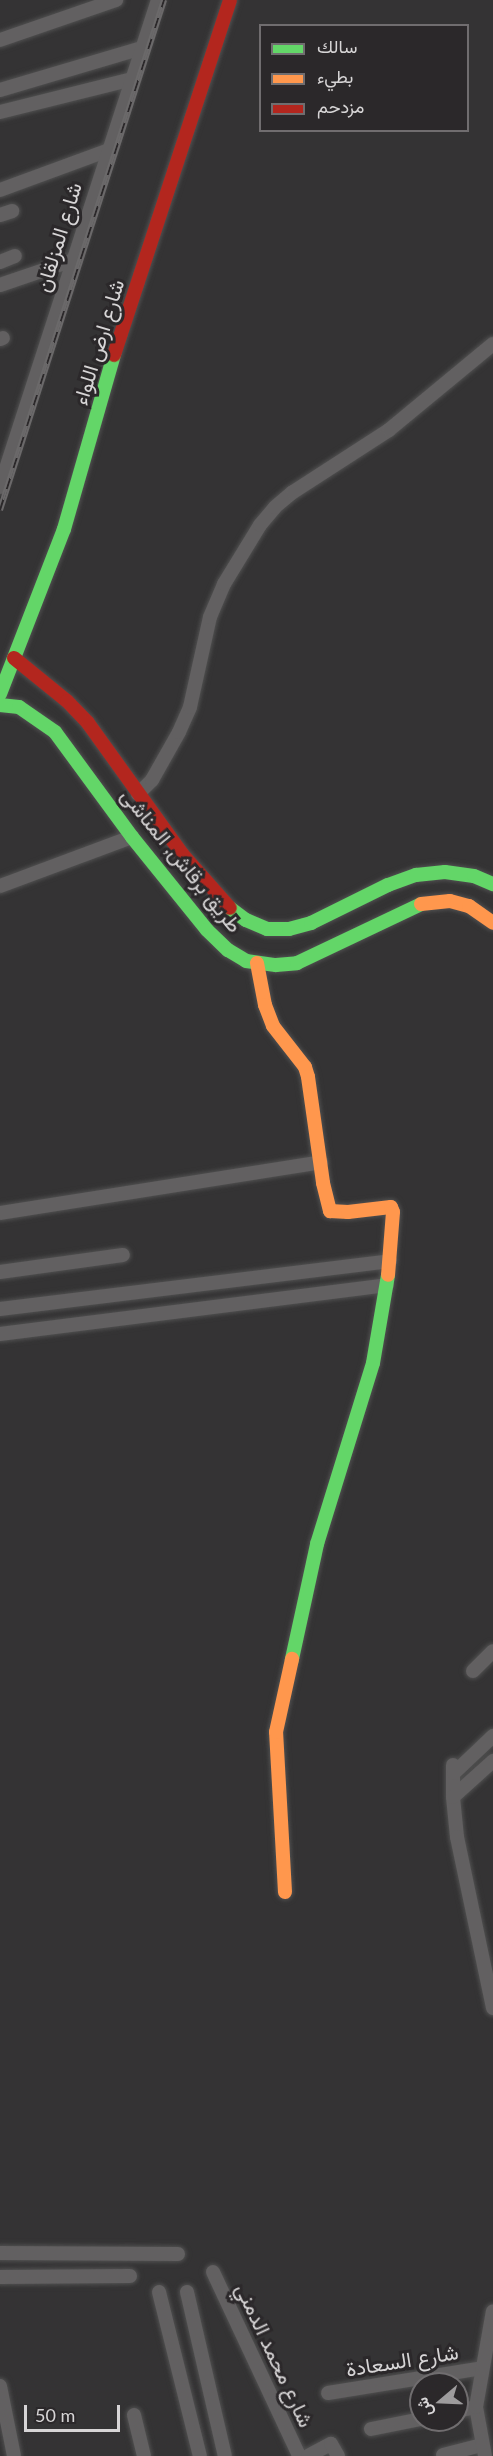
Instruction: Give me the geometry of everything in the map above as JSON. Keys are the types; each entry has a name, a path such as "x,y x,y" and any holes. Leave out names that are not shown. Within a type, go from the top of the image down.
{"street":[{"path":"0,40 116,0"},
{"name":"شارع ارض اللواء","path":"0,696 64,529 112,362 230,0"},
{"name":"شارع المزلقان","path":"0,487 155,2"},
{"path":"0,90 142,48"},
{"path":"1,115 132,79"},
{"path":"0,190 109,150"},
{"path":"0,262 15,256"},
{"path":"0,285 74,260"},
{"path":"138,794 152,780 179,732 190,707 210,617 224,584 260,525 275,507 293,492 389,430 493,344"},
{"name":"طريق برقاش, المناشى","path":"12,663 67,701 88,723 182,854 228,906 246,920 267,929 289,929 311,923 388,885 416,875 445,872 474,876 493,884"},
{"name":"طريق برقاش, المناشى","path":"0,696 55,732 132,837 207,930 228,950 246,961 297,963 410,908 429,902 450,901 470,906 493,922"},
{"path":"0,886 132,837"},
{"path":"257,963 265,1005 273,1026 305,1068 308,1077 330,1211 391,1207 393,1212 387,1285 373,1363 317,1544 276,1732 285,1892"},
{"path":"0,1213 321,1162"},
{"path":"0,1272 123,1255"},
{"path":"0,1309 390,1261"},
{"path":"0,1334 387,1285"},
{"path":"473,1671 493,1651"},
{"path":"493,1736 454,1769 453,1797 457,1837 493,2008"},
{"path":"453,1797 493,1761"},
{"path":"0,2253 178,2254"},
{"name":"شارع محمد الدمني","path":"213,2272 299,2456"},
{"path":"0,2277 130,2276"},
{"path":"159,2292 200,2456"},
{"path":"187,2292 225,2456"},
{"path":"443,2455 483,2451 477,2401 486,2364 493,2311"},
{"name":"شارع السعادة","path":"328,2393 486,2364"},
{"path":"469,2405 493,2388"},
{"path":"1,2391 14,2456"},
{"path":"134,2415 144,2456"},
{"path":"371,2429 409,2421"},
{"path":"308,2456 330,2444 338,2456"}],"railway":[{"path":"0,510 164,0"}],"traffic: fast":[{"path":"0,694 64,529 114,355"},
{"path":"0,705 19,707 55,732 132,837 207,930 228,950 246,961 276,965 297,963 421,904"},
{"path":"230,908 246,920 267,929 289,929 311,923 388,885 416,875 445,872 474,876 493,884"},
{"path":"292,1659 317,1544 373,1363 388,1275"}],"traffic: slow":[{"path":"421,904 450,901 469,906 493,923"},
{"path":"257,963 265,1005 273,1026 305,1067 308,1077 323,1183 330,1211 348,1212 391,1207 393,1212 388,1275"},
{"path":"285,1892 276,1732 292,1659"}],"traffic: jam":[{"path":"114,355 230,0"},
{"path":"14,658 67,701 88,723 182,854 230,908"}]}
